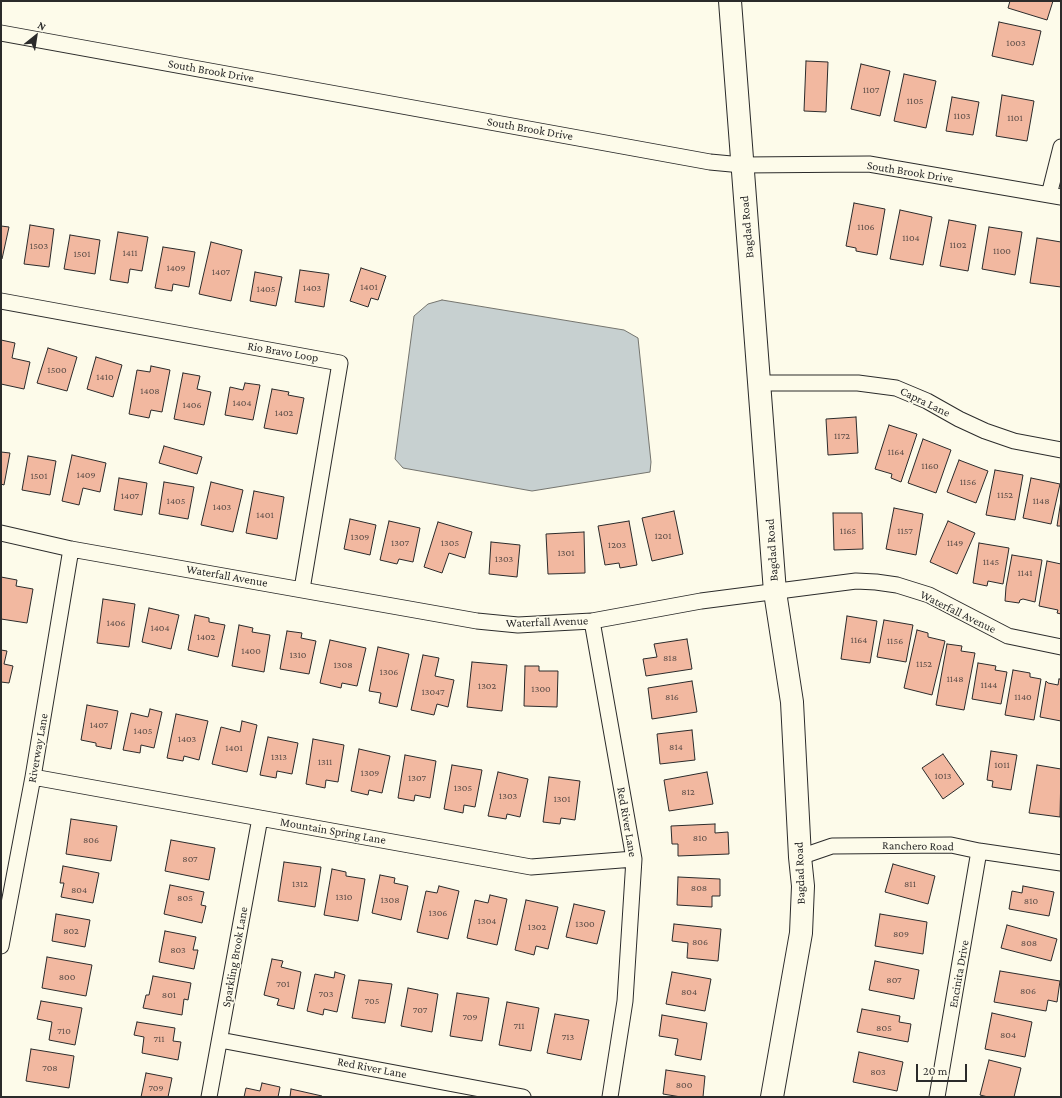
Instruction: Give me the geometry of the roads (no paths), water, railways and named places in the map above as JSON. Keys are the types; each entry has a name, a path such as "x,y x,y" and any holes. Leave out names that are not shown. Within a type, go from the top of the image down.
{"street":[{"name":"Bagdad Road","path":"730,1 775,592 792,702 800,858 803,886 801,933 772,1097"},
{"name":"South Brook Drive","path":"1,33 710,162 742,165 869,164 1055,196"},
{"path":"1055,196 1061,147"},
{"name":"Rio Bravo Loop","path":"1,301 340,363 302,589"},
{"name":"Capra Lane","path":"759,383 858,383 896,388 927,401 984,431 1014,441 1061,450"},
{"name":"Waterfall Avenue","path":"1,534 71,549 477,621 518,625 592,621 700,601 856,581 876,582 896,585 929,596 1008,636 1061,647"},
{"name":"Riverway Lane","path":"1,946 33,777 71,549"},
{"name":"Red River Lane","path":"592,621 634,859 625,1001 610,1097"},
{"name":"Mountain Spring Lane","path":"33,777 531,868 634,859"},
{"name":"Sparkling Brook Lane","path":"209,1097 260,818"},
{"name":"Ranchero Road","path":"800,858 832,846 951,845 979,851 1061,863"},
{"name":"Encinita Drive","path":"937,1097 979,851"},
{"name":"Red River Lane","path":"220,1040 523,1097"}]}
